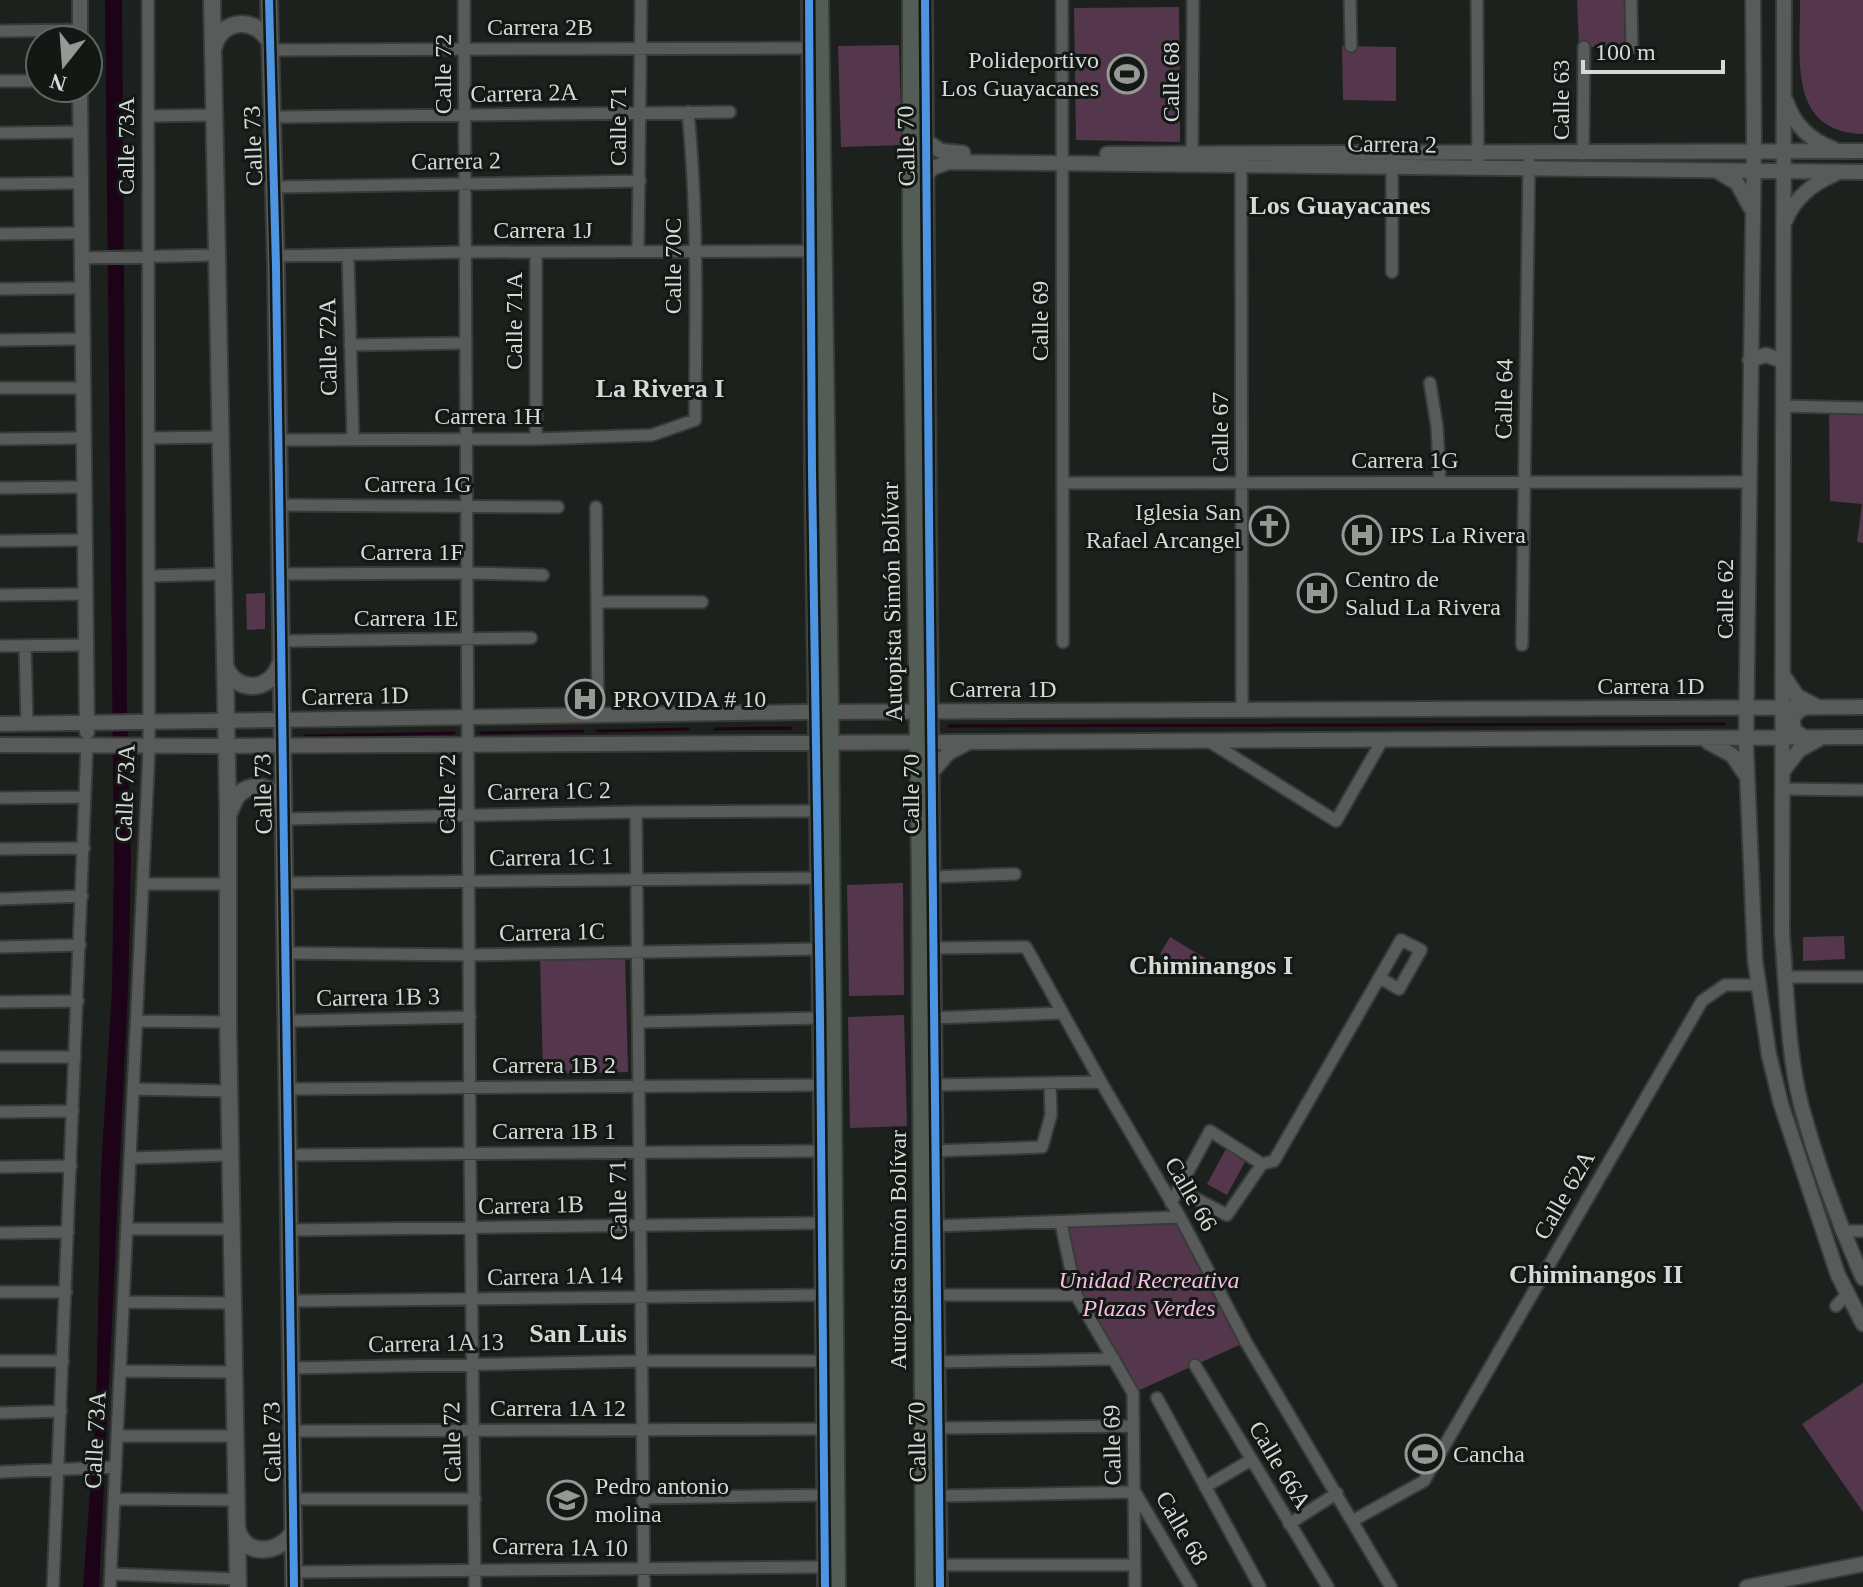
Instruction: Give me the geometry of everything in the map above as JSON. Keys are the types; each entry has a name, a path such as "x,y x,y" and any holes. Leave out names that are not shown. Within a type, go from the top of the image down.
{"highway":[{"path":"819,0 820,181 824,231 821,712 830,1495 836,1587"},
{"path":"912,0 913,98 923,249"},
{"path":"913,98 926,70 914,46"},
{"path":"810,180 824,231"},
{"name":"Autopista Simón Bolívar","path":"923,249 912,270 925,668 931,1496 925,1587"}],"main road":[{"name":"Calle 73","path":"212,0 227,720 228,1022 238,1583"},
{"name":"Calle 73","path":"269,0 276,256 294,1580"},
{"path":"214,48 222,32 239,24 258,28 270,46"},
{"path":"224,664 234,680 251,687 272,679 281,663"},
{"path":"228,814 239,794 257,787 267,788 276,794 282,802 284,815"},
{"path":"237,1526 243,1541 258,1550 275,1549 293,1532"}],"street":[{"path":"80,0 80,24"},
{"name":"Calle 73A","path":"111,1581 113,1467 117,1436 143,884 142,722 149,576 148,0"},
{"name":"Calle 72","path":"464,0 475,1587"},
{"name":"Calle 71","path":"638,251 641,0"},
{"path":"809,0 811,251 821,628"},
{"name":"Calle 70","path":"925,0 925,668"},
{"name":"Calle 69","path":"1062,0 1063,642"},
{"name":"Calle 68","path":"1192,159 1193,0"},
{"path":"1350,0 1351,46"},
{"path":"1477,0 1478,160"},
{"path":"1631,0 1632,47"},
{"name":"Calle 62","path":"1753,0 1754,152 1746,738 1758,985 1769,1055 1785,1118 1830,1253 1863,1324"},
{"path":"1784,0 1782,934 1792,1051 1801,1104 1842,1231 1863,1278"},
{"path":"0,31 24,32"},
{"name":"Carrera 2B","path":"270,46 809,48"},
{"name":"Calle 63","path":"1583,154 1584,47"},
{"path":"0,81 24,81"},
{"path":"1784,96 1793,119 1801,129 1820,144 1842,151"},
{"name":"Calle 73A","path":"53,1587 63,1470 61,1411 85,797 95,745 86,723 81,288 88,258 81,233 80,104"},
{"name":"Calle 70C","path":"688,112 697,251 695,420"},
{"name":"Carrera 2A","path":"272,117 730,112"},
{"path":"148,116 215,115"},
{"path":"1723,154 1742,142 1753,117"},
{"path":"0,133 80,132"},
{"name":"Carrera 2","path":"926,141 950,153 1062,158 1478,160 1863,172"},
{"name":"Carrera 2","path":"1530,161 1583,154 1863,151"},
{"name":"Carrera 2","path":"926,176 932,168 949,162 1062,158"},
{"name":"Calle 67","path":"1241,159 1242,710"},
{"path":"1392,160 1392,272"},
{"name":"Calle 64","path":"1522,645 1530,161"},
{"path":"1712,169 1737,183 1748,198 1752,216"},
{"path":"1783,225 1805,193 1821,180 1840,172"},
{"name":"Carrera 2","path":"274,187 640,181"},
{"path":"0,184 79,183"},
{"path":"0,234 81,233"},
{"name":"Carrera 1J","path":"276,256 811,251"},
{"name":"Calle 71A","path":"536,252 536,439"},
{"path":"88,258 217,255"},
{"name":"Calle 72A","path":"348,255 353,438"},
{"path":"0,289 81,288"},
{"path":"0,340 82,339"},
{"path":"350,345 466,343"},
{"path":"1750,360 1766,355 1783,361"},
{"path":"1430,383 1437,427 1440,482"},
{"path":"0,388 82,388"},
{"path":"1783,406 1863,408"},
{"name":"Carrera 1H","path":"278,440 536,439 652,435 695,420"},
{"path":"149,438 221,437"},
{"path":"0,439 83,438"},
{"name":"Carrera 1G","path":"1063,483 1748,482"},
{"path":"0,488 83,487"},
{"name":"Carrera 1G","path":"279,505 558,507"},
{"path":"596,507 598,715"},
{"path":"0,541 84,540"},
{"path":"149,576 223,574"},
{"name":"Carrera 1F","path":"280,574 543,575"},
{"path":"0,595 84,594"},
{"path":"597,602 702,602"},
{"name":"Carrera 1E","path":"281,641 531,638"},
{"path":"0,646 85,645"},
{"path":"25,646 27,723"},
{"path":"1783,675 1797,696 1812,708"},
{"path":"1720,708 1736,697 1747,681"},
{"name":"Carrera 1D","path":"0,724 821,712 1863,707"},
{"path":"1805,738 1795,731 1792,720 1799,710 1812,708"},
{"path":"63,723 67,735 64,744"},
{"name":"Carrera 1D","path":"0,745 1863,737"},
{"path":"1783,771 1799,750 1823,738"},
{"path":"1207,740 1336,821 1383,739"},
{"path":"931,773 948,753 980,740"},
{"path":"1232,756 1241,740"},
{"path":"1699,740 1721,747 1732,755 1747,778"},
{"name":"Calle 70","path":"924,741 931,773 932,877 926,948 932,1018 937,1428 931,1496 940,1587"},
{"path":"822,742 816,811 817,878 824,949 820,1018 821,1295 824,1429 830,1495 825,1587"},
{"path":"1783,789 1863,790"},
{"path":"0,798 85,797"},
{"name":"Carrera 1C 2","path":"284,815 816,811"},
{"name":"Calle 71","path":"636,812 644,1587"},
{"path":"0,849 84,848"},
{"path":"932,877 1015,874"},
{"name":"Carrera 1C 1","path":"284,883 817,878"},
{"path":"143,884 229,884"},
{"path":"0,899 82,896"},
{"path":"1754,935 1758,929 1771,925 1782,934"},
{"path":"0,947 80,945"},
{"name":"Calle 66","path":"926,948 1026,947 1180,1217 1246,1342 1391,1587"},
{"name":"Carrera 1C","path":"285,953 469,955 824,949"},
{"path":"1786,977 1863,977"},
{"path":"1179,1190 1227,1215 1262,1164 1274,1161 1380,978"},
{"name":"Calle 62A","path":"1354,1520 1424,1481 1702,1001 1716,989 1735,983 1758,985"},
{"path":"0,1002 78,1001"},
{"path":"932,1018 1062,1013"},
{"name":"Carrera 1B 3","path":"286,1021 470,1017"},
{"path":"639,1022 820,1018"},
{"path":"137,1021 228,1022"},
{"path":"1769,1055 1782,1058 1792,1051"},
{"path":"0,1057 75,1057"},
{"path":"932,1085 1101,1082"},
{"path":"933,1151 1042,1147 1051,1115 1050,1083"},
{"name":"Carrera 1B 2","path":"287,1089 820,1085"},
{"path":"133,1089 229,1091"},
{"path":"0,1112 73,1111"},
{"path":"1171,1203 1210,1131 1262,1164"},
{"name":"Carrera 1B 1","path":"288,1155 820,1151"},
{"path":"130,1158 230,1155"},
{"path":"0,1167 71,1166"},
{"path":"934,1226 1180,1217"},
{"name":"Carrera 1B","path":"289,1230 821,1223"},
{"name":"Calle 69","path":"1061,1223 1076,1295 1133,1393 1135,1587"},
{"path":"127,1229 232,1229"},
{"path":"1842,1231 1863,1231"},
{"path":"0,1233 68,1232"},
{"path":"0,1292 66,1292"},
{"path":"1836,1306 1848,1293"},
{"name":"Carrera 1A 14","path":"290,1301 821,1295"},
{"path":"934,1295 1076,1295"},
{"path":"123,1302 233,1303"},
{"path":"935,1362 1114,1359"},
{"path":"0,1361 63,1361"},
{"name":"Carrera 1A 13","path":"291,1368 822,1361"},
{"name":"Calle 66A","path":"1195,1365 1328,1587"},
{"path":"120,1371 234,1372"},
{"path":"1157,1398 1260,1587"},
{"path":"0,1413 61,1411"},
{"path":"937,1428 1132,1426"},
{"name":"Carrera 1A 12","path":"292,1431 824,1429"},
{"path":"117,1436 235,1436"},
{"path":"1205,1487 1251,1460"},
{"path":"0,1472 113,1467"},
{"path":"931,1496 1135,1492"},
{"name":"Calle 68","path":"1135,1492 1191,1587"},
{"path":"1289,1524 1337,1493"},
{"path":"643,1498 830,1495"},
{"path":"114,1499 236,1500"},
{"path":"293,1499 475,1499"},
{"path":"1134,1517 1147,1513"},
{"path":"1747,1587 1810,1581 1863,1564"},
{"path":"939,1565 1135,1565"},
{"name":"Carrera 1A 10","path":"294,1580 476,1569 825,1567"},
{"path":"111,1581 238,1583"}],"green space":[{"path":"1577,0 1624,0 1625,47 1579,47"},
{"path":"1800,0 1863,0 1863,134 1838,130 1821,120 1809,105 1800,66"},
{"name":"Polideportivo Los Guayacanes","path":"1179,7 1180,142 1076,140 1074,8"},
{"path":"899,45 902,145 841,147 838,46"},
{"path":"1342,46 1396,47 1396,101 1343,100"},
{"path":"1829,408 1863,410 1863,543 1857,542 1862,504 1830,501"},
{"path":"265,593 265,629 247,630 246,594"},
{"path":"903,883 904,995 849,996 847,885"},
{"path":"1844,936 1845,959 1803,961 1803,937"},
{"path":"1170,937 1205,958 1194,975 1160,954"},
{"path":"625,955 628,1072 543,1074 540,958"},
{"path":"904,1015 907,1126 850,1128 848,1017"},
{"path":"1227,1147 1247,1158 1227,1195 1207,1184"},
{"name":"Unidad Recreativa Plazas Verdes","path":"1180,1217 1246,1342 1133,1393 1076,1295 1061,1223"},
{"path":"1863,1383 1863,1512 1802,1424"}],"shaded area":[{"path":"105,0 122,0 127,708 131,861 128,990 99,1587 83,1587 96,1413 101,1171 112,990 114,861"}],"waterway":[{"path":"949,726 1724,724"},
{"path":"715,729 791,728"},
{"path":"597,731 688,729"},
{"path":"481,733 583,731"},
{"path":"305,736 454,733"}],"cycle path":[{"path":"269,0 276,267 294,1587"},
{"path":"809,0 825,1587"},
{"path":"925,0 940,1587"}],"place":[{"name":"Polideportivo Los Guayacanes","path":"1127,74"},
{"name":"Iglesia San Rafael Arcangel","path":"1269,526"},
{"name":"IPS La Rivera","path":"1362,535"},
{"name":"Centro de Salud La Rivera","path":"1317,593"},
{"name":"PROVIDA # 10","path":"585,699"},
{"name":"Cancha","path":"1425,1454"},
{"name":"Pedro antonio molina","path":"567,1500"}],"district":[{"name":"Los Guayacanes","path":"1340,205"},
{"name":"La Rivera I","path":"660,388"},
{"name":"Chiminangos I","path":"1211,965"},
{"name":"Chiminangos II","path":"1596,1274"},
{"name":"San Luis","path":"578,1333"}]}
